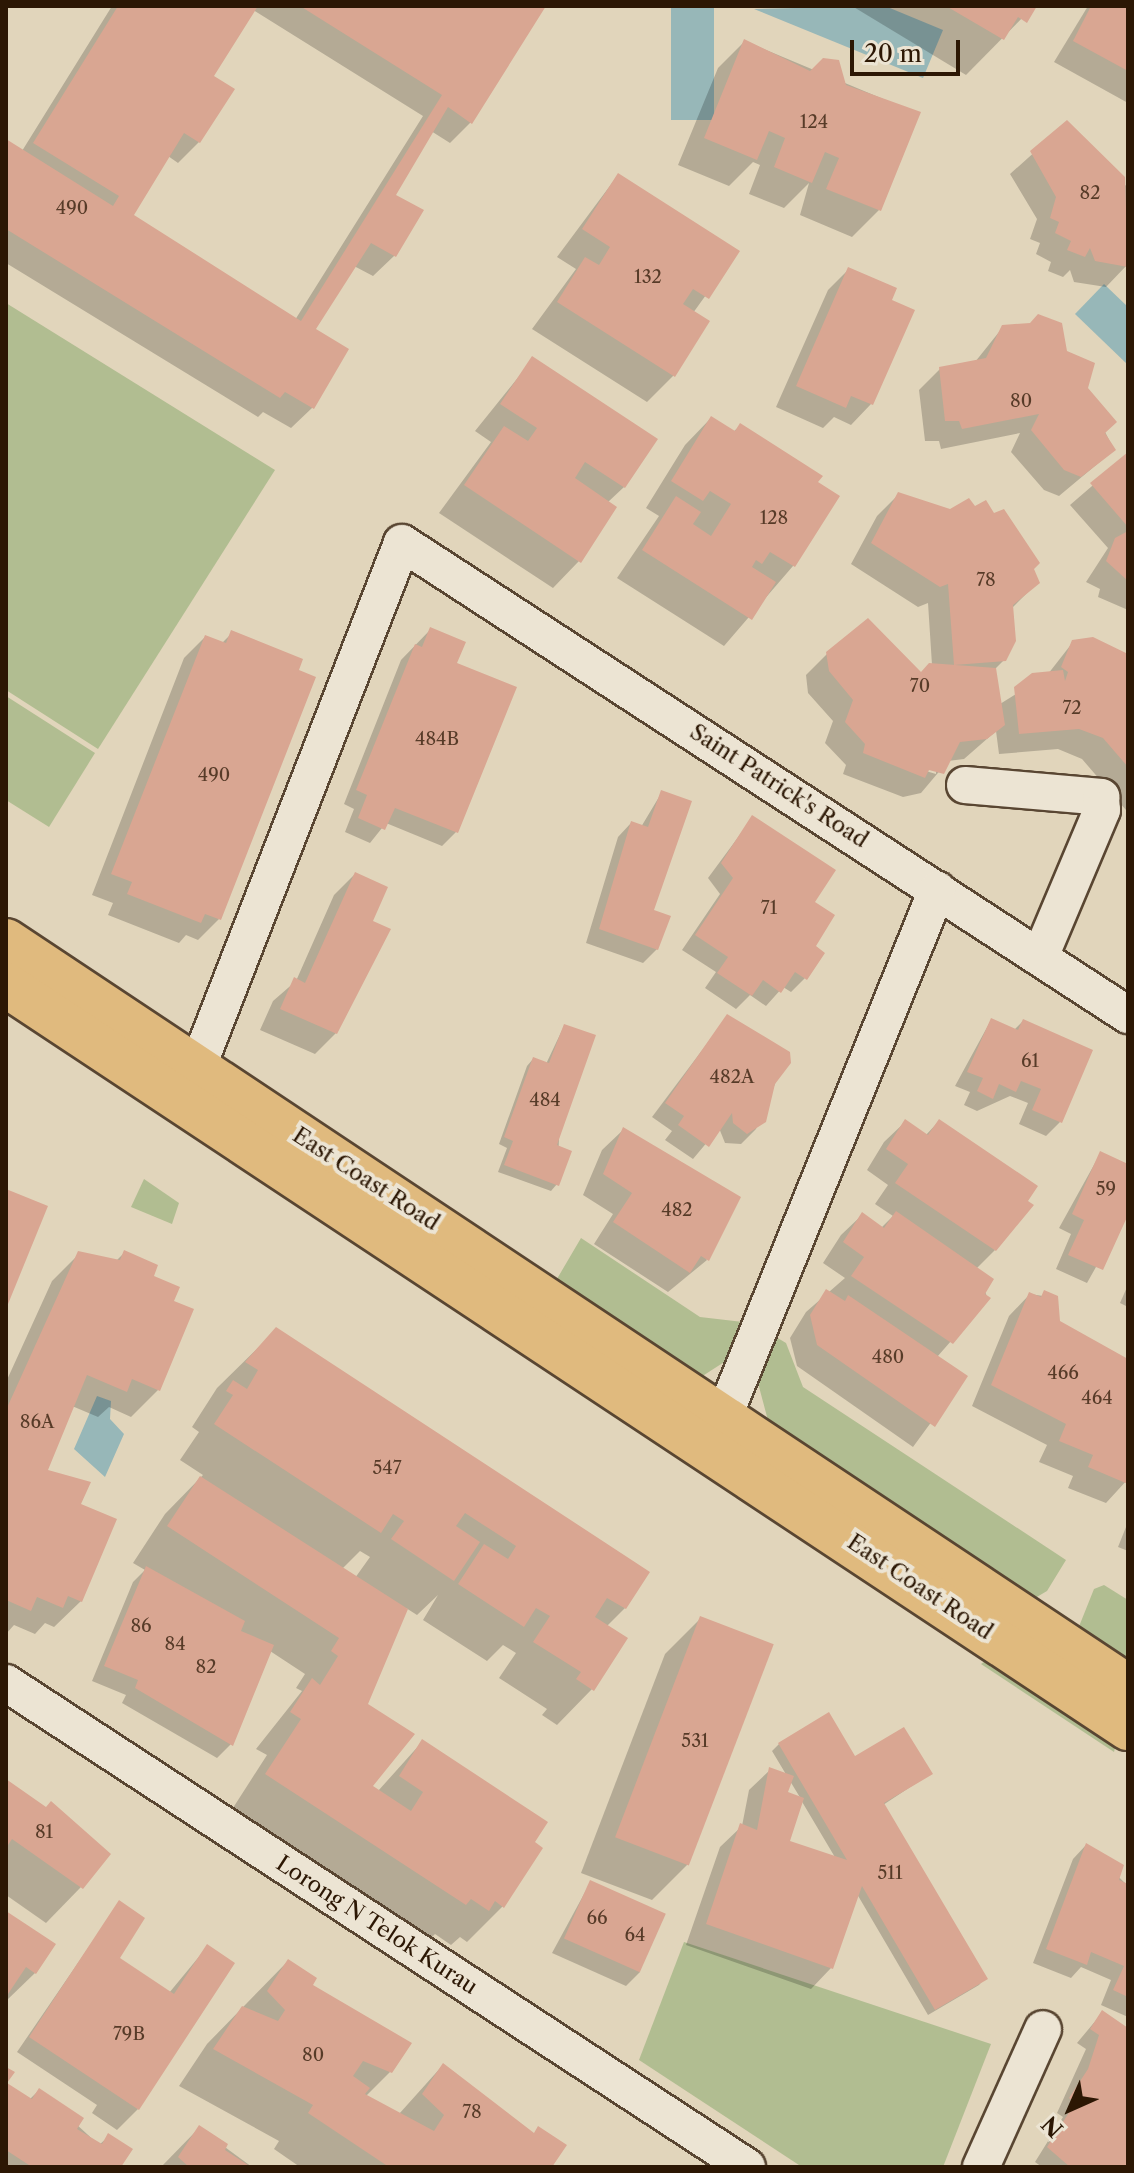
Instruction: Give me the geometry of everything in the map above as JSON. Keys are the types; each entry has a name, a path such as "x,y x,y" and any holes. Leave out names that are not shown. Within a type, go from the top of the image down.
{"main road":[{"name":"East Coast Road","path":"6,941 190,1087"},
{"name":"East Coast Road","path":"6,985 190,1087 718,1433 1128,1687"},
{"name":"East Coast Road","path":"718,1433 1128,1728"}],"street":[{"name":"Saint Patrick's Road","path":"190,1087 416,551 1128,1015"},
{"path":"965,785 1101,797 1102,810 1040,957"},
{"path":"718,1433 937,890"},
{"name":"Lorong N Telok Kurau","path":"6,1683 747,2167"},
{"path":"981,2167 1043,2029"}],"green space":[{"path":"6,303 275,470 98,749 6,690"},
{"path":"6,696 95,753 49,827 6,800"},
{"path":"144,1179 179,1203 172,1224 131,1207"},
{"path":"581,1238 700,1317 743,1322 732,1357 701,1377 554,1284"},
{"path":"776,1337 786,1343 803,1387 1066,1560 1047,1591 1030,1601 770,1428 758,1383"},
{"path":"1104,1585 1128,1600 1128,1666 1078,1629 1094,1589"},
{"path":"987,1660 1116,1743 1114,1752 981,1664"},
{"path":"684,1942 991,2044 943,2167 802,2167 639,2060"}],"water":[{"path":"671,6 714,6 714,120 671,120"},
{"path":"885,6 943,30 923,78 754,9"},
{"path":"1104,284 1128,307 1128,365 1075,314"},
{"path":"97,1396 111,1401 110,1419 124,1434 105,1477 74,1449"}],"building":[{"path":"118,6 258,6 214,76 235,89 200,143 184,133 134,215 301,321 442,95 300,6 546,6 472,124 448,107 396,195 424,210 396,257 371,243 316,329 349,349 314,409 285,392 280,398 6,229 6,139 113,206 119,196 33,143"},
{"path":"946,6 1037,6 1027,23 1018,17 1004,40"},
{"path":"1091,6 1128,6 1128,71 1073,41"},
{"path":"744,39 810,71 823,58 839,60 846,85 921,112 881,211 826,189 839,158 825,152 812,183 774,167 785,138 769,131 757,160 704,138"},
{"path":"1067,120 1125,177 1128,267 1095,261 1090,248 1085,257 1067,250 1071,241 1055,233 1059,222 1050,218 1056,197 1030,151"},
{"path":"618,173 740,251 709,299 693,289 683,304 710,321 675,377 557,302 585,257 599,265 610,247 582,229"},
{"path":"848,267 897,288 892,300 915,310 873,405 851,396 846,408 796,386"},
{"path":"1038,314 1062,323 1067,351 1095,363 1088,388 1117,422 1105,433 1116,450 1081,477 1064,470 1031,430 1039,414 962,429 959,421 945,421 939,367 986,358 1002,325 1030,323"},
{"path":"532,356 658,439 625,488 585,462 575,478 617,507 581,563 464,485 504,426 528,441 537,428 500,404"},
{"path":"711,416 735,431 740,423 823,476 818,482 840,496 795,567 770,552 762,564 756,560 752,567 776,582 752,620 642,550 676,496 701,512 693,524 711,536 731,504 710,491 703,501 671,481"},
{"path":"1128,452 1128,527 1090,483"},
{"path":"898,492 950,509 969,498 975,506 986,500 994,513 1004,509 1040,563 1034,569 1040,583 1013,605 1016,641 1006,661 954,665 948,584 940,587 871,543"},
{"path":"1128,531 1128,581 1106,561 1115,538"},
{"path":"868,618 921,672 929,663 996,668 1005,725 987,739 960,742 944,774 929,770 925,778 863,753 865,744 845,722 853,700 829,671 826,652"},
{"path":"430,627 466,642 457,663 517,687 458,833 395,808 385,830 358,818 367,795 356,790 415,644 422,647"},
{"path":"231,630 303,659 299,670 316,677 221,920 205,914 201,923 127,894 132,882 111,874 205,635 226,643"},
{"path":"1093,637 1128,654 1128,767 1103,738 1079,729 1019,734 1014,687 1032,673 1063,670 1065,681 1068,672 1061,667 1072,640"},
{"path":"661,790 692,801 654,910 671,916 658,950 599,929 631,821 648,827"},
{"path":"752,815 836,870 815,902 835,915 816,946 825,953 807,980 795,972 781,993 763,980 752,996 717,973 728,957 695,935 733,878 721,863"},
{"path":"355,872 388,887 373,921 391,929 337,1034 280,1009 294,977 305,983"},
{"path":"727,1014 790,1052 791,1063 775,1084 766,1122 747,1134 733,1123 732,1113 709,1147 678,1125 684,1116 665,1103"},
{"path":"991,1018 1018,1030 1023,1019 1093,1050 1062,1123 1032,1110 1041,1089 1021,1081 1016,1092 999,1084 993,1099 977,1091 983,1078 967,1072"},
{"path":"564,1024 596,1035 557,1145 572,1151 559,1186 504,1165 513,1141 504,1137 533,1057 549,1063"},
{"path":"905,1119 928,1135 939,1119 1038,1186 1028,1201 1034,1205 996,1251 895,1183 908,1164 886,1149"},
{"path":"623,1127 741,1197 709,1261 701,1256 690,1273 613,1222 632,1193 603,1174"},
{"path":"1100,1151 1128,1164 1128,1215 1103,1270 1068,1255 1084,1220 1072,1214"},
{"path":"6,1189 48,1206 6,1309"},
{"path":"896,1211 994,1279 985,1294 991,1298 953,1344 851,1276 864,1257 843,1242 862,1212 884,1228"},
{"path":"124,1250 158,1265 154,1276 180,1287 174,1301 194,1309 160,1391 132,1379 127,1392 87,1375 48,1470 91,1482 81,1504 117,1519 82,1602 68,1596 63,1608 37,1597 31,1611 6,1600 6,1410 78,1251 120,1260"},
{"path":"826,1289 845,1301 848,1295 968,1376 935,1427 817,1345 810,1315"},
{"path":"1044,1290 1058,1296 1060,1321 1128,1359 1128,1484 1088,1467 1093,1455 1059,1441 1066,1424 991,1385 1029,1292 1041,1297"},
{"path":"276,1327 650,1572 626,1609 607,1598 595,1617 628,1638 594,1691 576,1679 581,1672 533,1642 550,1616 536,1608 524,1627 458,1584 484,1544 508,1559 516,1546 465,1513 456,1526 480,1542 454,1581 391,1539 404,1521 393,1514 381,1533 214,1424 233,1395 226,1391 233,1380 247,1389 258,1370 245,1362"},
{"path":"200,1476 408,1609 368,1704 415,1734 373,1786 411,1811 423,1792 399,1776 422,1739 548,1822 535,1842 543,1848 504,1908 495,1901 489,1911 471,1899 466,1905 265,1774 301,1719 290,1712 312,1678 320,1685 338,1656 331,1651 339,1638 167,1526"},
{"path":"146,1566 245,1621 241,1631 274,1645 233,1746 135,1688 138,1680 104,1666"},
{"path":"700,1616 774,1644 689,1866 615,1837"},
{"path":"829,1712 855,1756 904,1727 933,1774 884,1803 988,1979 935,2010 862,1886 833,1969 706,1924 740,1823 757,1830 769,1767 794,1776 788,1792 804,1798 790,1841 847,1860 778,1743"},
{"path":"6,1779 46,1807 51,1801 111,1854 83,1889 12,1839 6,1848"},
{"path":"1086,1843 1124,1865 1119,1880 1128,1884 1128,1997 1113,1990 1124,1966 1091,1952 1087,1965 1046,1949"},
{"path":"590,1880 666,1914 640,1972 564,1938"},
{"path":"119,1900 145,1918 120,1958 174,1994 207,1944 235,1963 139,2110 29,2037"},
{"path":"6,1911 56,1944 36,1974 26,1967 6,1997"},
{"path":"288,1959 317,1978 313,1985 412,2043 392,2073 363,2061 353,2076 370,2088 365,2094 434,2131 444,2115 422,2094 443,2063 534,2133 538,2126 567,2145 552,2167 389,2167 308,2113 313,2105 213,2049 242,2006 278,2021 285,2010 267,1991"},
{"path":"1102,2010 1128,2028 1128,2167 1070,2167 1047,2147 1075,2103 1069,2098 1088,2069 1099,2035 1090,2029"},
{"path":"6,2067 15,2072 7,2083 32,2099 39,2088 84,2118 77,2129 102,2144 108,2133 133,2149 121,2167 32,2167 6,2150"},
{"path":"199,2125 228,2144 225,2150 251,2167 189,2167 178,2157"}]}
